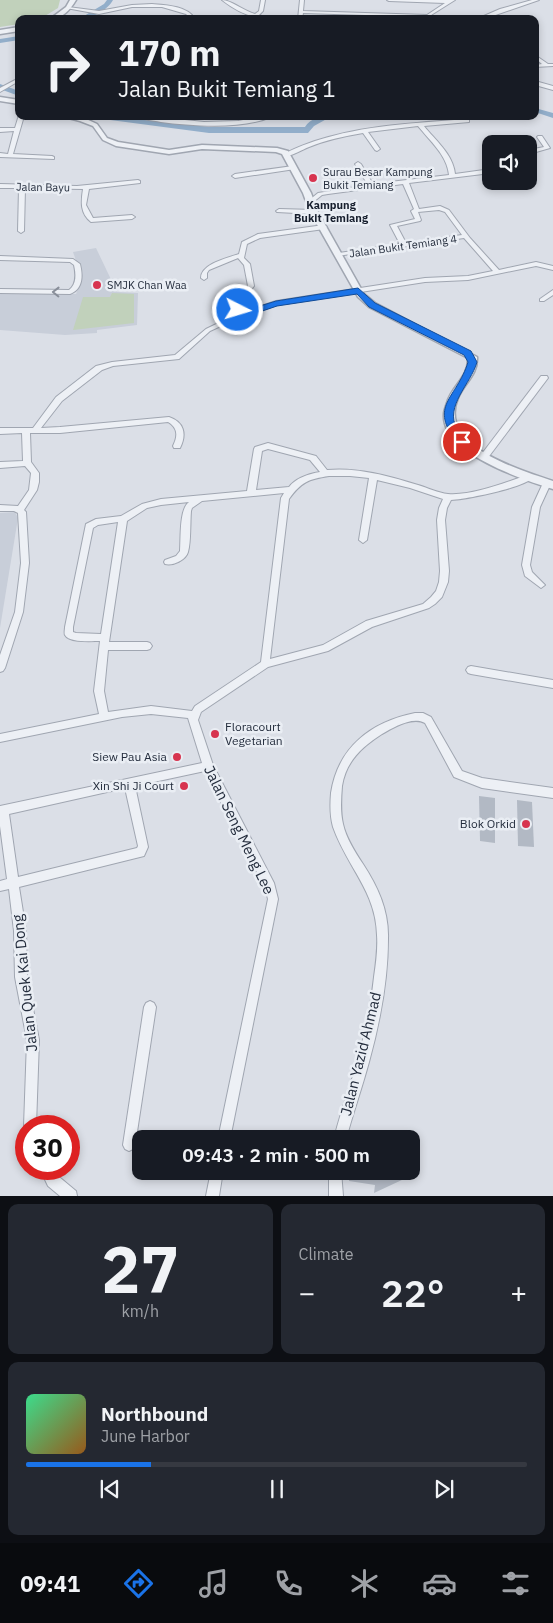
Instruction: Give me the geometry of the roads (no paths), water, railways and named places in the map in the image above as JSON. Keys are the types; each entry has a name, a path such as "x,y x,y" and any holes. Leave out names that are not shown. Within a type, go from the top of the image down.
{"street":[{"path":"122,0 123,7"},
{"path":"224,0 250,15"},
{"path":"256,15 261,11 263,1 257,0"},
{"path":"302,0 302,15"},
{"path":"389,0 452,1"},
{"path":"488,15 537,0"},
{"path":"58,15 75,1"},
{"path":"430,15 452,1"},
{"path":"69,7 104,12 123,7 162,5 190,15"},
{"path":"246,14 261,11"},
{"path":"261,11 264,15"},
{"path":"0,32 15,30"},
{"path":"539,59 550,66"},
{"path":"15,81 7,86 1,95 15,100"},
{"path":"539,85 553,88"},
{"path":"10,156 21,120"},
{"path":"88,120 95,124 105,139 116,144 169,152 202,147 269,149 281,151 286,155 314,212 340,255 358,291 372,305 472,357 473,362 470,372 448,409 448,420 453,431 462,442 484,457 550,484 536,507 526,565 528,574 541,585"},
{"path":"158,120 179,124 254,120"},
{"path":"246,120 250,121"},
{"path":"286,155 320,140 365,132 467,121"},
{"path":"420,125 444,156 450,166 452,176"},
{"path":"0,130 18,129"},
{"path":"365,132 378,149"},
{"path":"537,150 546,148 540,137"},
{"path":"0,156 52,158"},
{"path":"358,164 371,186"},
{"path":"235,176 293,168"},
{"path":"308,198 320,194 371,186 482,172"},
{"path":"405,181 417,210"},
{"name":"Jalan Bayu","path":"0,186 86,188 138,182"},
{"path":"21,231 22,187"},
{"name":"Jalan Bayu","path":"86,188 83,205 91,220 132,217"},
{"path":"404,245 394,225 418,220 413,211 444,210 497,271"},
{"path":"279,211 314,212"},
{"path":"204,278 208,269 240,255 244,244 251,238 324,228"},
{"name":"Jalan Bukit Temiang 4","path":"340,255 466,236"},
{"path":"236,317 241,298 251,286 248,264 240,255"},
{"path":"0,258 72,260 77,264 80,276 74,289 70,292 0,291"},
{"path":"20,510 33,490 35,482 35,473 27,463 31,431 58,399 99,368 112,364 177,357 208,330 236,317 276,303 425,280 468,278 536,264 553,268"},
{"path":"542,300 553,292"},
{"path":"484,457 544,378"},
{"path":"0,431 82,429 169,420 180,429 182,437 177,446"},
{"path":"251,494 258,449 262,446 314,458 318,461 324,472"},
{"path":"0,465 27,463"},
{"path":"265,664 285,498 289,490 304,479 324,472 336,471 373,477 448,497 489,490 530,477"},
{"path":"363,540 373,477"},
{"path":"146,646 105,642 75,637 69,634 90,526 96,522 123,520 145,506 289,490"},
{"path":"0,738 104,716 144,710 194,715 198,709 265,664 325,648 369,624 426,606 440,592 442,581 440,518 442,506 448,497"},
{"path":"168,562 179,558 184,552 186,511 189,506 200,500"},
{"path":"0,508 20,510"},
{"path":"0,668 4,644 19,612 25,564 22,512 20,510"},
{"path":"104,716 99,691 123,520"},
{"path":"471,670 553,684"},
{"name":"Jalan Seng Meng Lee","path":"194,715 208,766 266,878 273,899 226,1130"},
{"name":"Jalan Yazid Ahmad","path":"343,1130 363,1062 378,996 383,934 377,899 344,844 335,820 335,793 343,764 358,745 370,737 405,719 423,717 428,720 458,774 482,783 553,792"},
{"path":"2,811 208,766"},
{"path":"0,886 140,852 143,847 129,783"},
{"name":"Jalan Quek Kai Dong","path":"2,811 20,930 21,977 34,1040 31,1115"},
{"path":"129,1145 150,1007"},
{"path":"52,1180 71,1196"},
{"path":"212,1196 215,1180"},
{"path":"335,1180 336,1196"}],"waterway":[{"path":"89,15 107,5 110,0"},
{"path":"0,41 15,39"},
{"path":"0,86 15,92"},
{"path":"539,110 553,116"},
{"path":"120,120 209,130 308,130 310,125 320,120"}],"place":[{"name":"Surau Besar Kampung Bukit Temiang","path":"313,178"},
{"name":"SMJK Chan Waa","path":"97,285"},
{"name":"Floracourt Vegetarian","path":"215,734"},
{"name":"Siew Pau Asia","path":"177,757"},
{"name":"Xin Shi Ji Court","path":"184,786"},
{"name":"Blok Orkid","path":"526,824"}],"district":[{"name":"Kampung Bukit Temiang","path":"331,211"}]}
